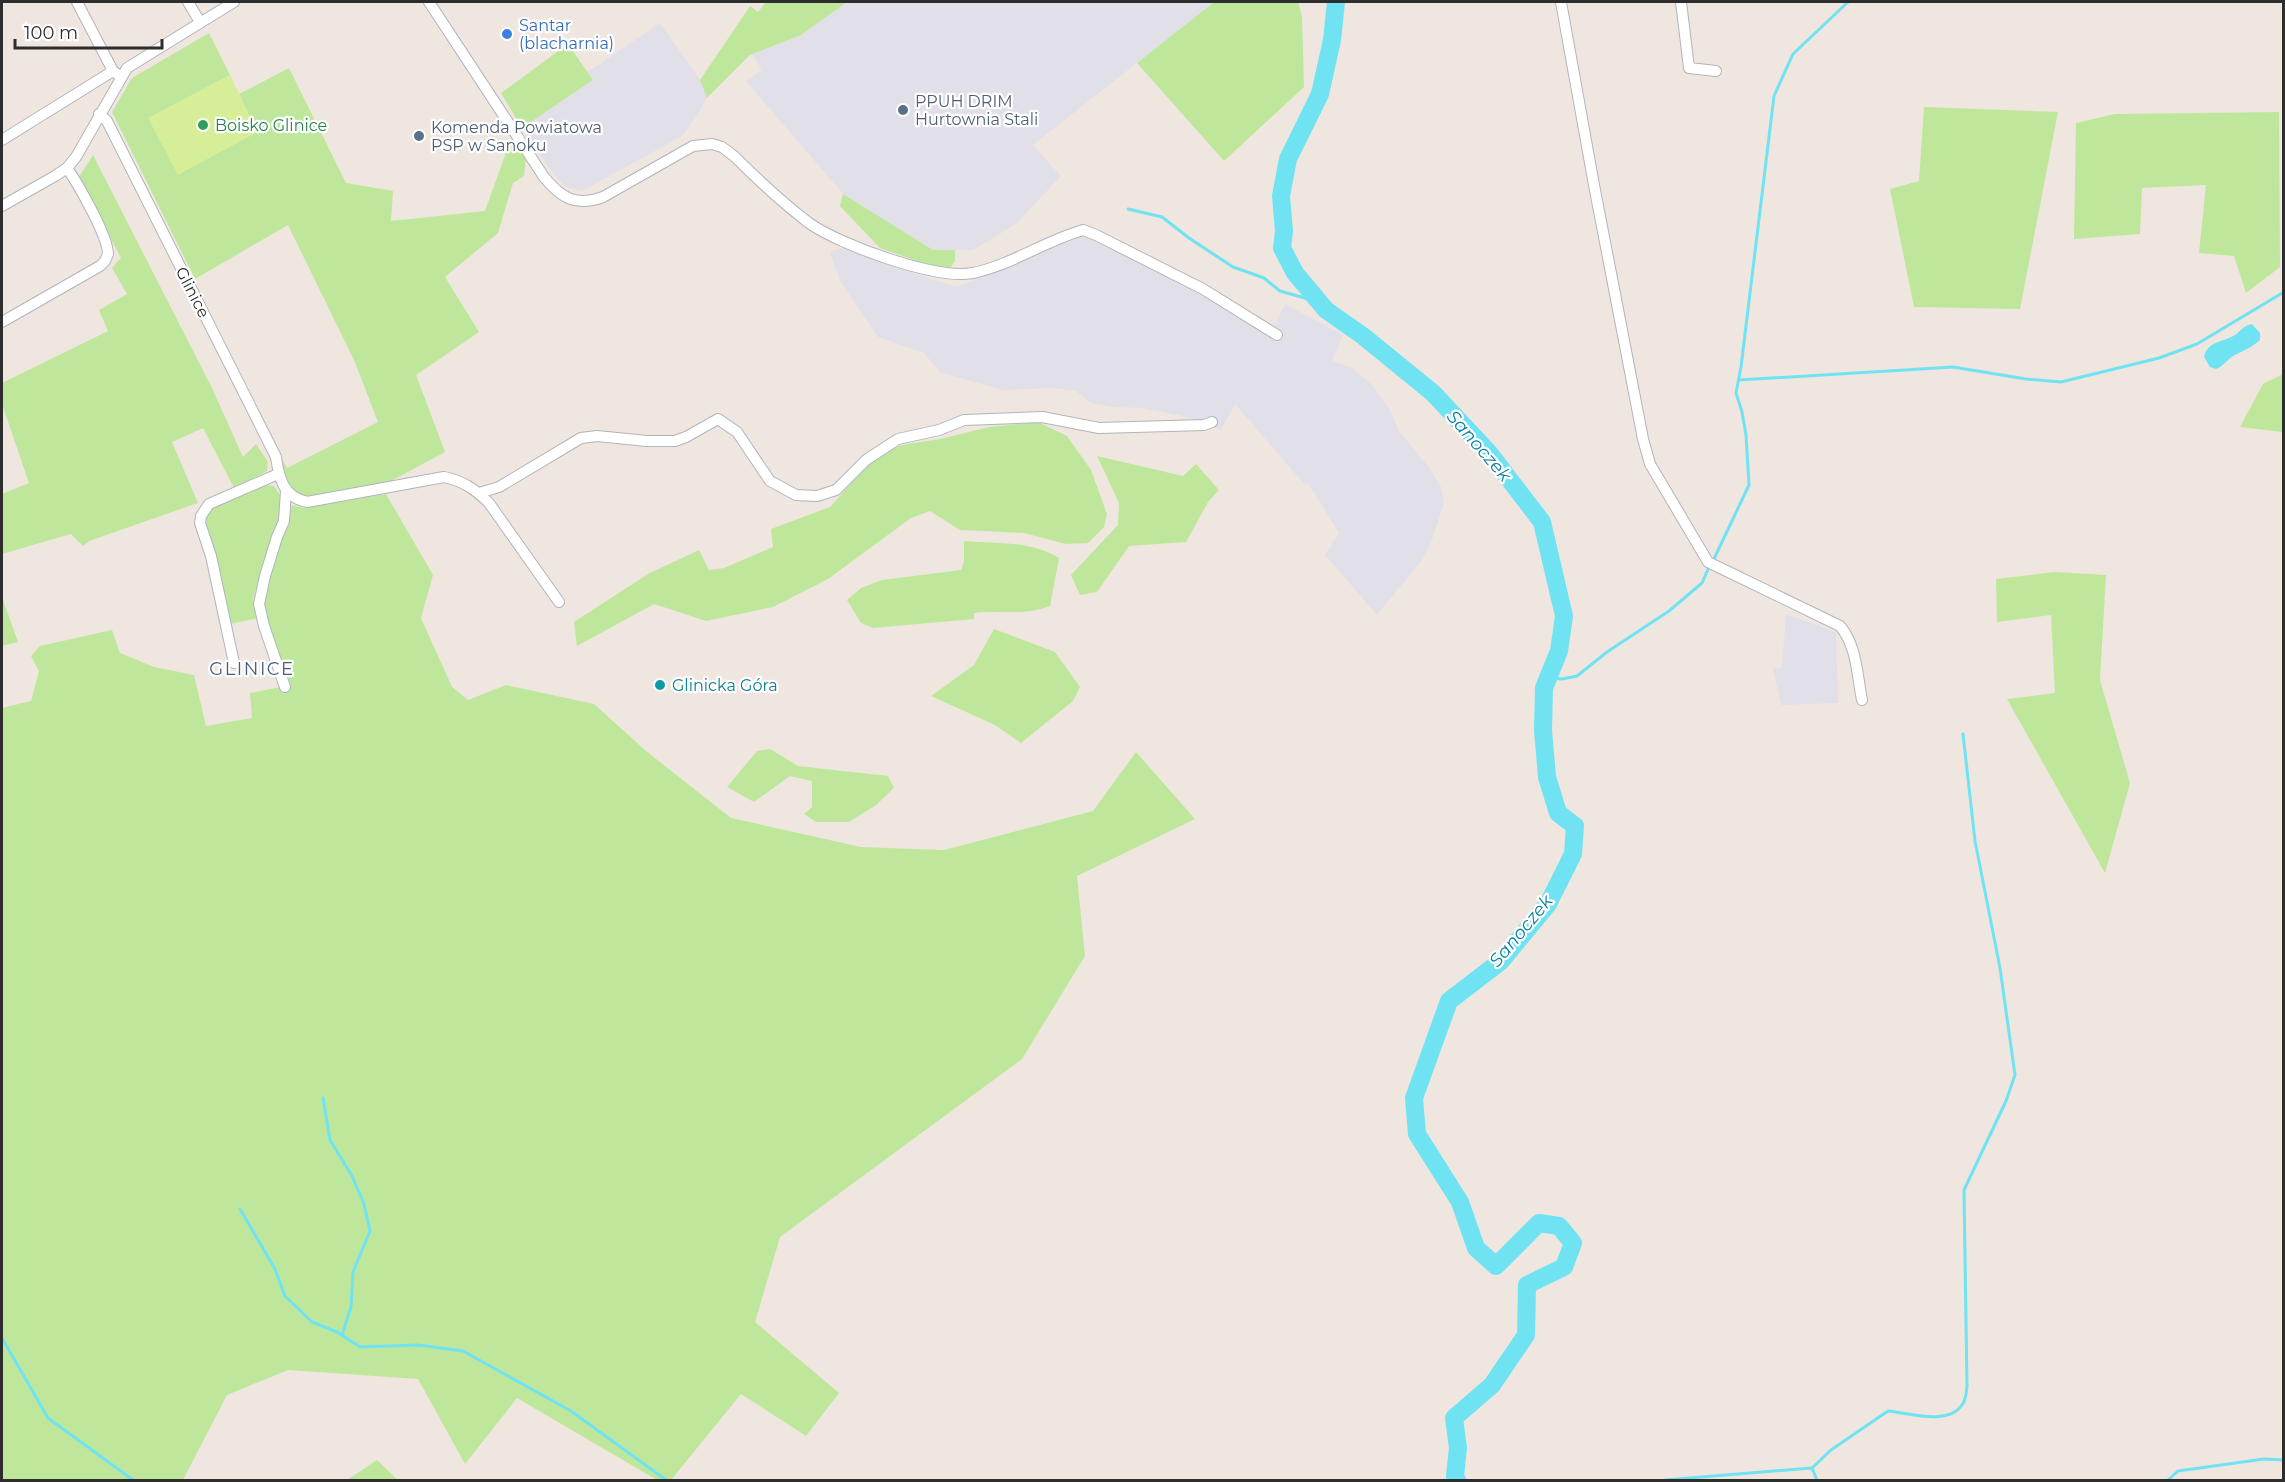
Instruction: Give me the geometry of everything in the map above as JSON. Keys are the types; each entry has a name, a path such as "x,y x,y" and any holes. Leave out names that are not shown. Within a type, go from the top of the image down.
{"street":[{"path":"77,2 117,74"},
{"path":"188,2 200,22"},
{"path":"2,140 117,74 234,2"},
{"path":"429,2 544,177 566,198 577,202 597,200 615,192 693,146 712,144 722,147 734,156 810,223 839,239 869,251 935,272 965,273 994,266 1083,230 1203,289 1277,335"},
{"path":"1561,2 1594,185 1643,439 1650,464 1708,562 1840,626 1846,633 1852,649 1862,700"},
{"path":"1681,2 1689,68 1716,71"},
{"path":"2,206 67,168 99,114 117,74"},
{"name":"Glinice","path":"99,114 107,121 276,457 278,474 286,491"},
{"path":"2,322 100,266 108,254 104,237 67,168"},
{"path":"479,493 499,487 581,438 597,436 675,441 718,419 736,432 770,481 796,495 817,496 836,490 866,460 898,439 931,432 964,420 1042,417 1099,428 1204,425 1212,422"},
{"path":"234,663 216,577 200,523 201,516 209,504 278,474"},
{"path":"286,491 292,497 307,501 444,477 460,481 479,493 489,503 559,603"},
{"path":"285,687 264,626 259,604 265,576 284,521 286,491"}],"shaded area":[{"path":"847,2 1214,2 1033,145 1061,176 1016,224 973,250 933,250 843,194 746,81 762,70 752,54 801,35"},
{"path":"660,23 700,80 707,98 698,114 682,136 582,191 566,187 555,176 522,128 593,80 588,72"},
{"path":"1083,236 1186,285 1265,331 1268,340 1285,304 1343,335 1332,361 1351,367 1371,384 1389,408 1399,431 1429,467 1441,487 1444,503 1432,540 1422,560 1377,615 1325,555 1339,533 1308,483 1305,485 1235,404 1221,430 1206,421 1143,408 1110,407 1091,403 1076,391 1053,388 1002,390 940,372 924,353 878,337 840,281 830,252 848,246 893,267 957,287"},
{"path":"1786,614 1836,632 1838,703 1781,705 1773,669 1782,667"}],"green space":[{"path":"766,2 847,2 801,35 750,55 707,98 700,80 750,6 758,12"},
{"path":"1214,2 1298,2 1302,16 1304,87 1224,161 1137,63"},
{"path":"209,33 230,75 149,118 178,174 257,132 239,94 289,68 346,183 393,191 391,221 485,211 511,139 526,157 524,176 513,183 498,233 445,277 479,332 416,375 445,452 391,481 311,497 291,495 280,471 281,457 287,468 378,422 354,360 288,225 195,279 112,112 132,78"},
{"path":"568,44 593,80 522,128 501,93"},
{"name":"Boisko Glinice","path":"230,75 257,132 178,175 148,118"},
{"path":"1924,107 2058,112 2020,309 1914,307 1890,189 1919,181"},
{"path":"2279,112 2280,267 2246,293 2234,256 2199,253 2206,185 2142,188 2140,234 2074,239 2076,123 2115,114"},
{"path":"93,155 212,388 243,457 256,444 268,462 267,471 234,488 203,428 172,442 198,503 89,541 83,546 71,534 2,554 2,494 29,483 2,404 2,383 108,331 99,310 127,294 112,268 121,258 79,177"},
{"path":"843,194 933,250 955,250 955,261 950,268 940,269 880,248 840,206"},
{"path":"2283,374 2283,432 2240,427 2263,384"},
{"path":"1038,422 1067,436 1091,470 1107,514 1104,527 1088,543 1066,544 1024,533 960,530 930,511 911,518 828,579 773,607 706,621 654,604 577,646 574,622 648,574 699,550 709,570 724,568 773,547 771,529 830,507 875,457 902,445 940,439 989,427"},
{"path":"1097,456 1183,476 1196,464 1219,490 1208,502 1186,542 1129,546 1097,592 1080,595 1071,575 1118,525 1119,503"},
{"path":"266,485 274,486 280,495 279,522 270,543 253,599 259,618 230,624 216,555 205,519 213,507"},
{"path":"386,494 433,575 421,618 452,687 468,700 506,685 594,704 646,751 731,818 861,847 944,850 1093,811 1136,752 1195,819 1077,876 1085,956 1022,1059 780,1237 755,1322 839,1393 806,1436 741,1394 671,1480 657,1480 517,1398 465,1464 418,1379 288,1370 227,1395 183,1480 2,1480 2,708 31,701 39,671 31,656 40,646 112,630 120,653 154,667 194,675 206,726 252,718 250,693 281,687 263,605 272,561 285,532 292,505 304,508"},
{"path":"964,541 1025,546 1048,552 1059,558 1050,606 1022,612 974,613 974,619 873,628 861,623 847,600 861,588 882,580 961,570 964,561"},
{"path":"2054,572 2106,575 2100,680 2130,783 2105,873 2007,699 2055,693 2051,615 1997,622 1996,579"},
{"path":"2,597 18,642 2,646"},
{"path":"994,629 1055,652 1080,687 1073,701 1021,743 995,725 931,696 974,665"},
{"path":"770,749 798,766 888,776 894,788 876,805 849,822 816,822 804,814 812,807 812,781 790,776 754,802 727,787 757,751"},
{"path":"377,1460 398,1480 347,1480"}],"water":[{"path":"2252,324 2260,333 2260,340 2216,369 2210,367 2204,357 2209,348"}],"waterway":[{"name":"Sanoczek","path":"1336,2 1332,40 1320,94 1288,159 1281,196 1284,231 1282,248 1295,273 1326,310 1363,336 1433,393 1490,454 1542,522 1564,616 1559,651 1544,688 1543,730 1547,777 1558,813 1575,826 1573,854 1548,904 1501,961 1449,1001 1414,1098 1417,1134 1460,1202 1476,1248 1496,1266 1539,1223 1559,1226 1573,1243 1564,1267 1527,1285 1526,1335 1492,1385 1454,1418 1458,1448 1455,1476 1457,1480"},
{"path":"1713,561 1749,485 1746,435 1736,393 1774,96 1793,54 1848,2"},
{"path":"1128,209 1162,217 1233,267 1264,278 1280,291 1305,298 1314,296"},
{"path":"1739,380 1953,367 2026,379 2061,382 2159,358 2197,344 2284,292"},
{"path":"1548,678 1562,679 1577,676 1607,652 1669,611 1702,583 1709,567"},
{"path":"1812,1468 1831,1450 1888,1411 1938,1417 1956,1411 1966,1396 1964,1190 2006,1101 2015,1075 2000,968 1975,841 1963,734"},
{"path":"323,1098 330,1140 352,1176 364,1204 370,1231 353,1272 351,1307 342,1335"},
{"path":"240,1209 275,1269 285,1296 312,1322 337,1332 360,1347 418,1345 463,1351 571,1411 666,1480"},
{"path":"2,1338 48,1418 133,1480"},
{"path":"2168,1480 2178,1471 2264,1459 2284,1460"},
{"path":"1665,1480 1812,1468 1817,1480"}],"place":[{"name":"Santar (blacharnia)","path":"507,34"},
{"name":"PPUH DRIM Hurtownia Stali","path":"903,110"},
{"name":"Boisko Glinice","path":"203,125"},
{"name":"Komenda Powiatowa PSP w Sanoku","path":"419,136"},
{"name":"Glinicka Góra","path":"660,685"}],"district":[{"name":"GLINICE","path":"252,669"}]}
